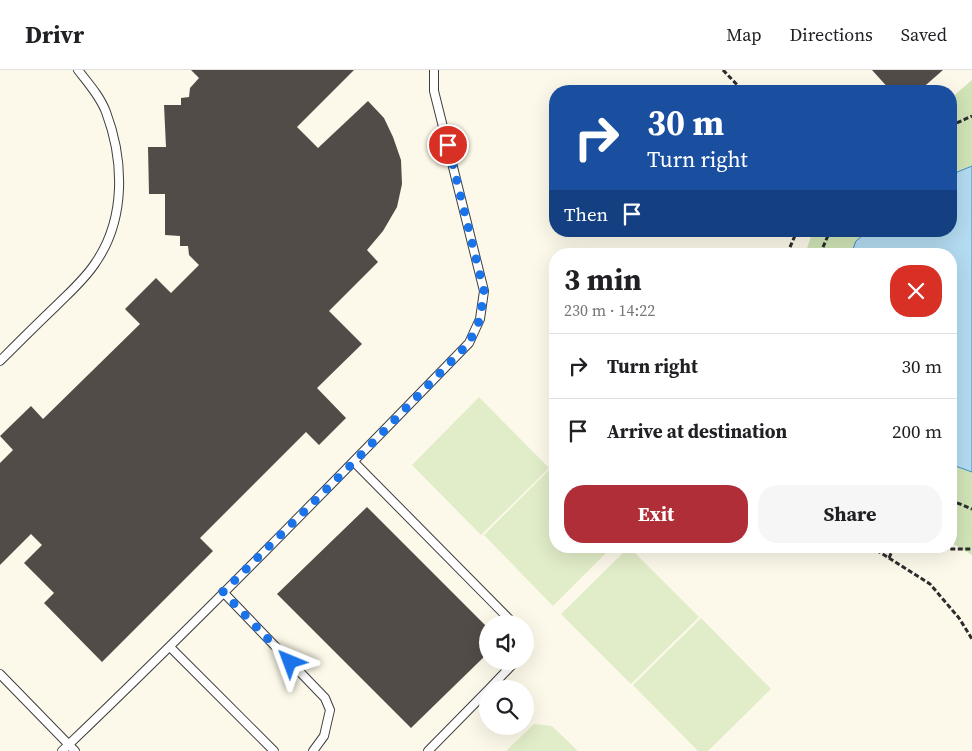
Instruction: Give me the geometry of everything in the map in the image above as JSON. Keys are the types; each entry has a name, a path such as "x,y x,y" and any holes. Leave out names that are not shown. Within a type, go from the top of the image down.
{"lane":[{"path":"0,361 84,278 97,262 113,229 119,193 119,163 114,137 105,110 93,89 78,70"},
{"path":"62,751 170,647 469,343 480,319 484,291 434,91 434,70"},
{"path":"354,462 505,615"},
{"path":"223,592 325,698 330,710 324,736 313,751"},
{"path":"170,647 274,751"},
{"path":"497,680 507,670"},
{"path":"0,674 75,751"},
{"path":"428,751 479,698"}],"path":[{"path":"723,70 737,85"},
{"path":"957,123 972,116"},
{"path":"957,503 972,509"},
{"path":"957,549 972,549"},
{"path":"881,553 930,584 959,618 972,639"},
{"path":"889,558 892,553"}],"green space":[{"path":"972,80 972,555 957,546 957,248 807,248 811,237 957,237 957,93"},
{"path":"479,397 549,468 481,535 412,465"},
{"path":"549,470 549,553 606,553 553,606 484,535"},
{"path":"623,553 635,553 699,617 631,684 561,614"},
{"path":"701,618 771,689 708,751 698,751 633,685"},
{"path":"534,724 552,726 578,751 506,751 523,735 534,735"}],"water":[{"path":"972,166 972,472 957,467 957,248 853,248 856,241 861,237 957,237 957,172"}],"building":[{"path":"191,70 354,70 297,127 318,148 368,101 384,118 393,137 401,160 402,184 397,207 383,231 367,250 378,262 329,311 362,344 317,388 346,418 319,445 306,432 200,538 213,551 102,662 44,603 54,593 24,563 42,545 31,534 0,565 0,463 13,450 0,436 31,406 43,419 140,324 125,309 156,278 171,293 199,265 189,255 188,246 180,246 180,236 165,235 165,194 149,194 148,147 166,147 164,105 181,105 181,98 189,97 190,88 199,78"},
{"path":"872,70 943,70 926,85 886,85"},
{"path":"367,507 479,619 479,662 411,728 277,594"}],"route":[{"path":"290,662 223,592 354,462 469,343 480,319 484,291 448,145"}]}
